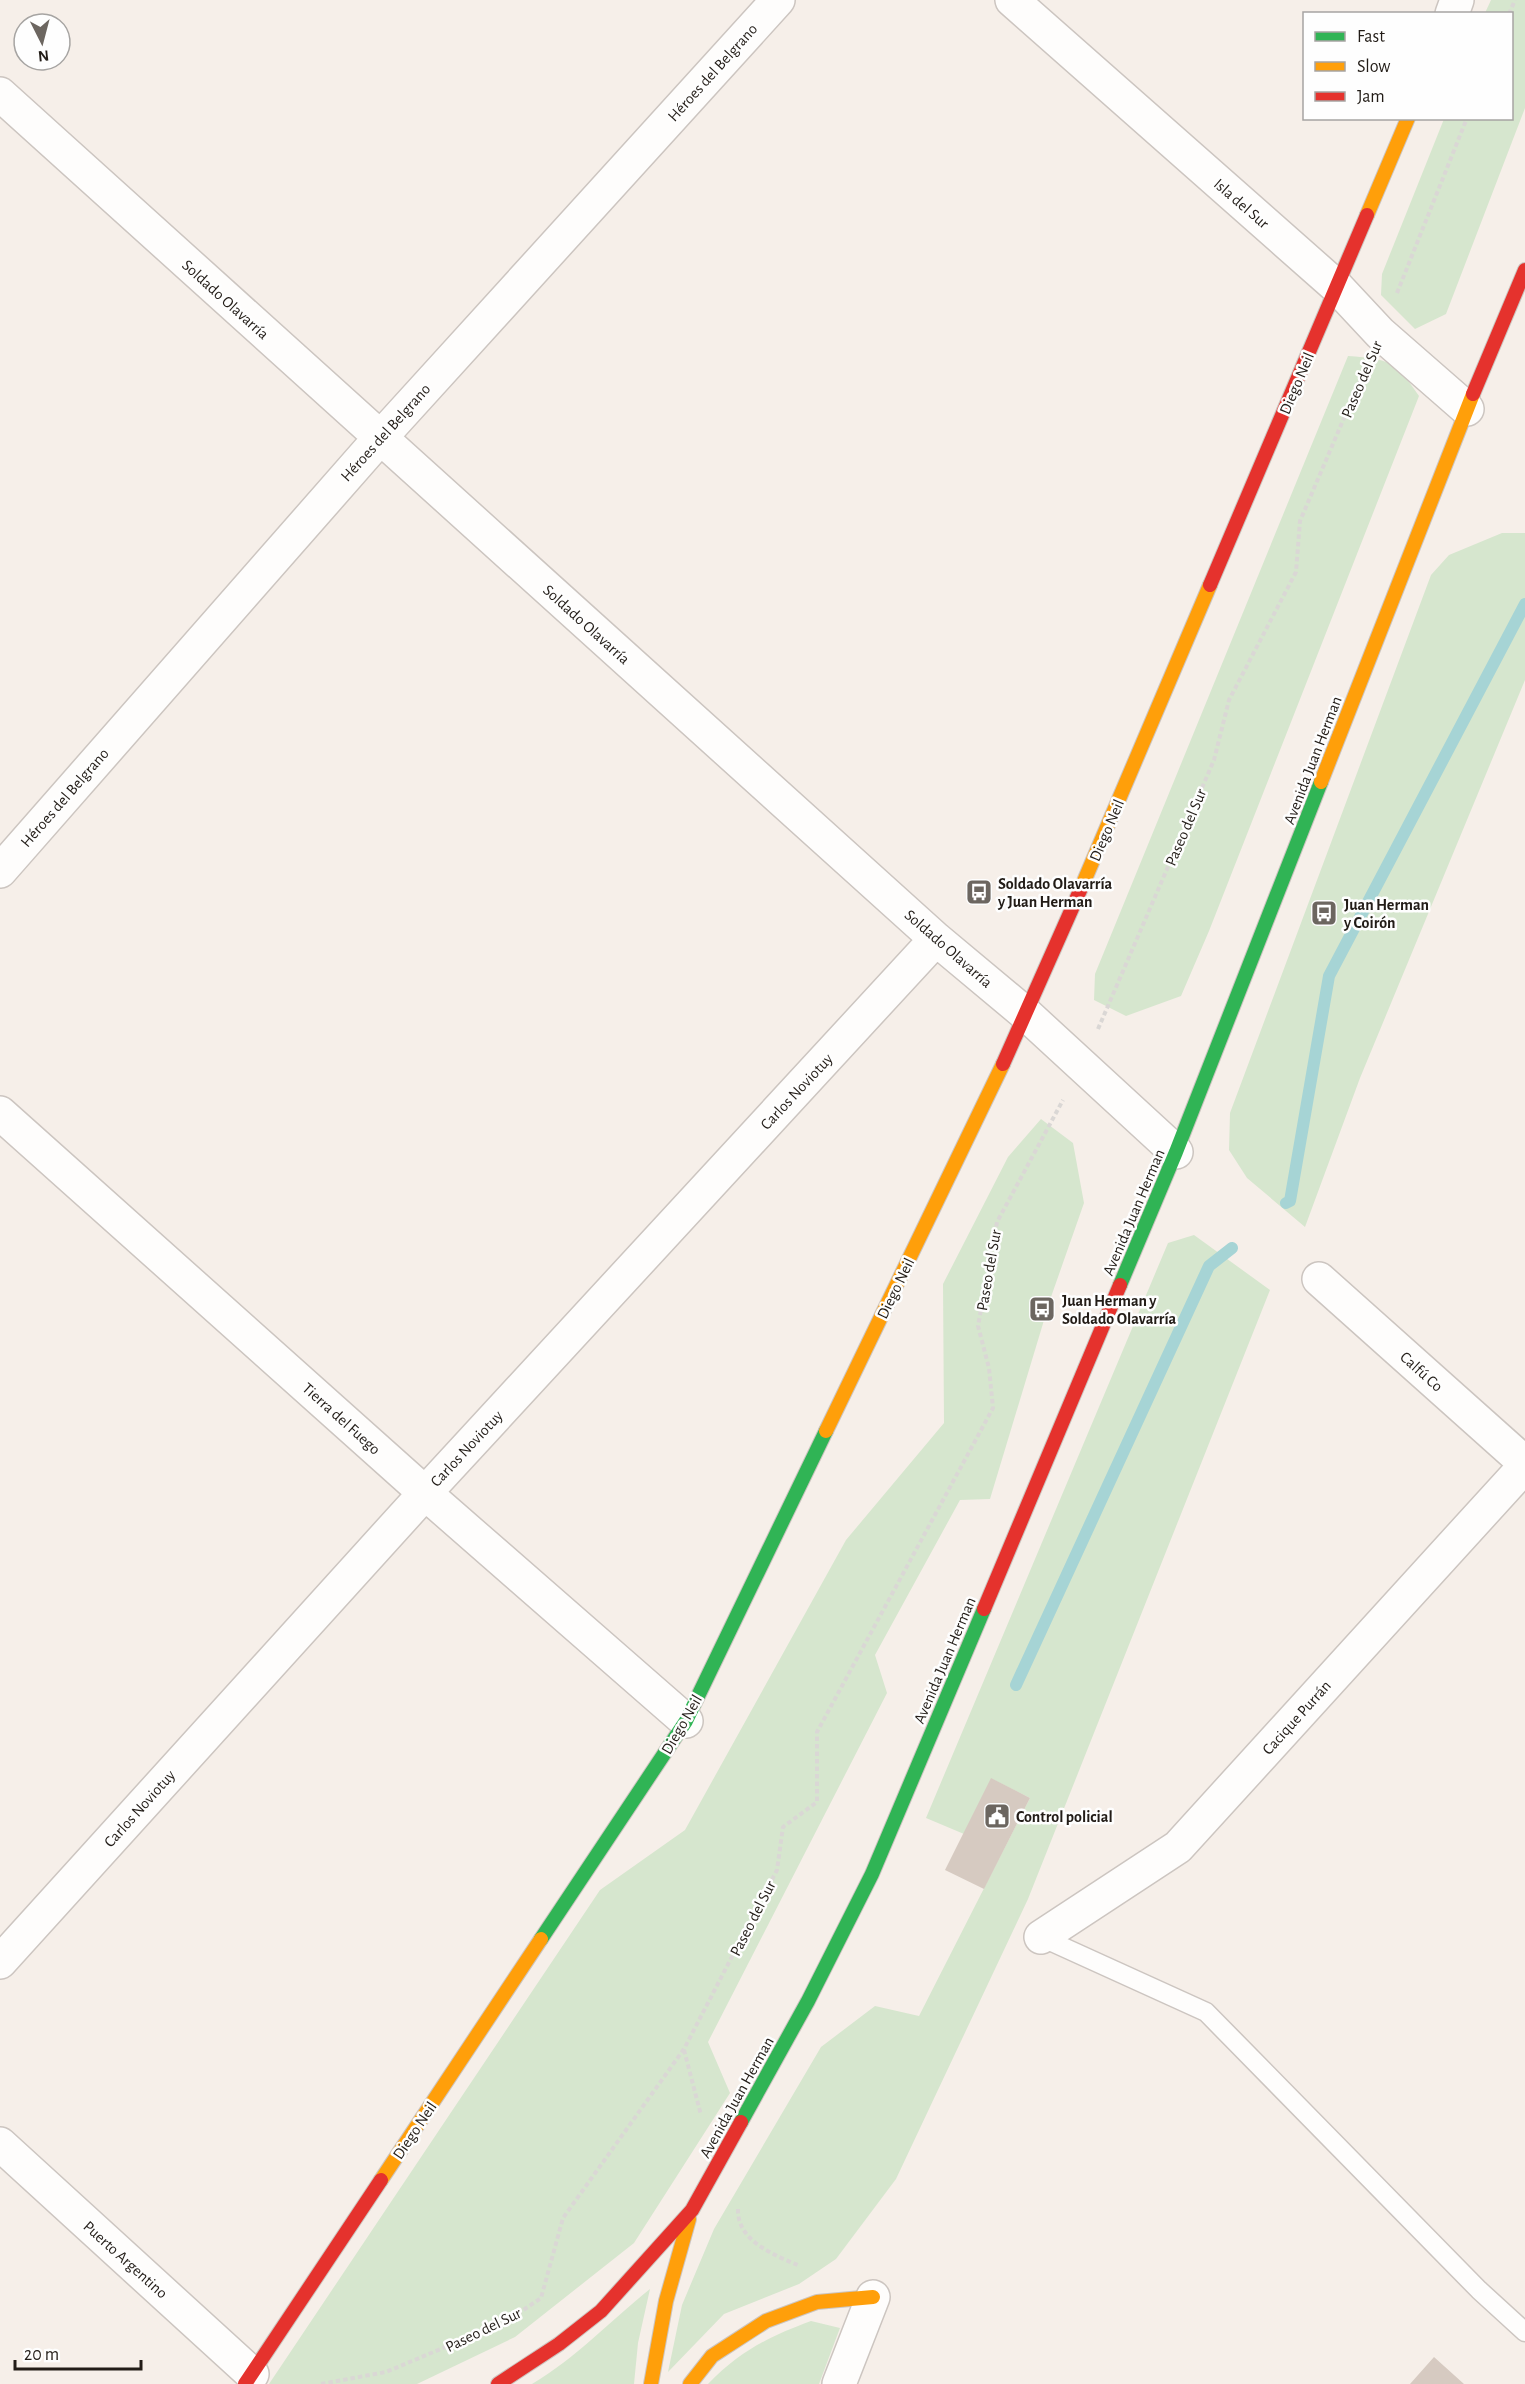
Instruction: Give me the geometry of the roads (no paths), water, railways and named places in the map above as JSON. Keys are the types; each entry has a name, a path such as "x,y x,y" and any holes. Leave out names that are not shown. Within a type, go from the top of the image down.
{"main road":[{"name":"Diego Neil","path":"248,2379 686,1721 1027,1015 1407,120"},
{"name":"Avenida Juan Herman","path":"498,2384 559,2344 601,2311 692,2210 807,2001 872,1874 1176,1152 1467,409 1525,270"},
{"name":"Avenida Juan Herman","path":"651,2384 666,2301 692,2210"},
{"path":"690,2384 712,2356 766,2321 817,2302 873,2296"}],"street":[{"name":"Héroes del Belgrano","path":"0,871 380,438 778,0"},
{"name":"Isla del Sur","path":"1012,0 1337,287 1380,333 1467,409"},
{"name":"Soldado Olavarría","path":"0,94 936,939 1027,1015 1176,1152"},
{"name":"Carlos Noviotuy","path":"0,1962 425,1493 936,939"},
{"name":"Tierra del Fuego","path":"0,1113 425,1493 686,1721"},
{"name":"Calfú Co","path":"1319,1279 1525,1464"},
{"name":"Cacique Purrán","path":"1041,1937 1178,1847 1525,1464"},
{"name":"Puerto Argentino","path":"0,2144 248,2379"},
{"path":"839,2384 873,2296"}],"lane":[{"path":"1041,1937 1206,2012 1479,2290 1525,2332"}],"waterway":[{"path":"1286,1203 1290,1201 1329,976 1525,604"},
{"path":"1016,1685 1209,1266 1232,1248"}],"place":[{"name":"Soldado Olavarría y Juan Herman","path":"979,892"},
{"name":"Juan Herman y Coirón","path":"1324,913"},
{"name":"Juan Herman y Soldado Olavarría","path":"1042,1309"},
{"name":"Control policial","path":"997,1816"}]}
